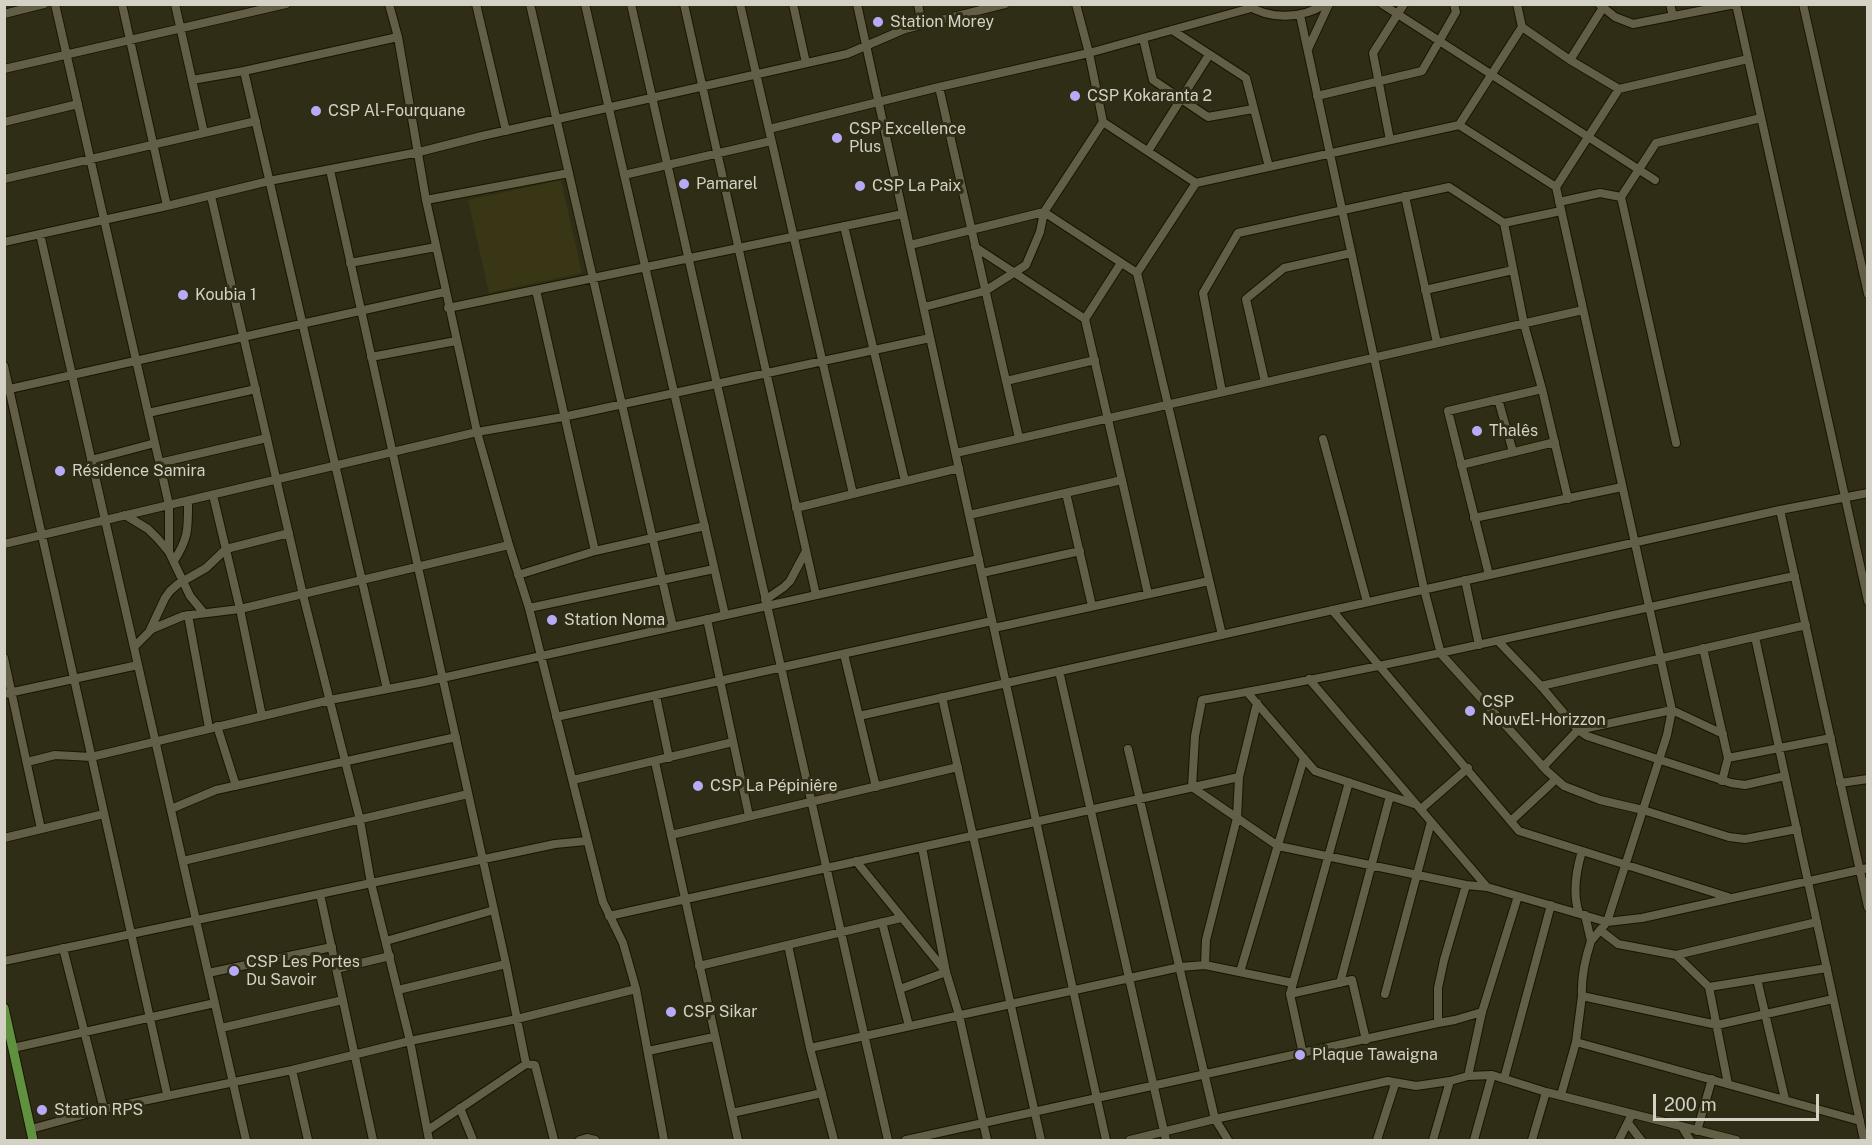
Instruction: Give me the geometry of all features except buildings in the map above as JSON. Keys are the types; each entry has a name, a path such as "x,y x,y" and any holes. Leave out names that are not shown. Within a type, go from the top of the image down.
{"main road":[{"path":"4,1008 33,1140"}],"street":[{"path":"4,14 44,4"},
{"path":"55,4 169,505 169,552"},
{"path":"122,4 167,206"},
{"path":"175,4 204,133"},
{"path":"4,69 286,4"},
{"path":"389,4 398,37 426,201 477,432 542,656 586,841 603,902 623,943 636,989 655,1102 664,1140"},
{"path":"476,4 506,131"},
{"path":"530,4 673,627"},
{"path":"585,4 725,615"},
{"path":"631,4 888,1140"},
{"path":"684,4 816,595"},
{"path":"740,4 853,494"},
{"path":"793,4 806,63"},
{"path":"857,4 1106,1140"},
{"path":"918,4 922,25"},
{"path":"4,242 269,181 419,152 847,54 905,29 1005,4"},
{"path":"924,307 986,291 1026,264 1040,232 1044,212 1103,122 1076,4"},
{"path":"768,129 1089,53 1249,6 1267,14 1283,16 1300,15 1327,4"},
{"path":"1307,50 1327,4"},
{"path":"1382,4 1655,180"},
{"path":"1390,141 1373,53 1404,4"},
{"path":"1317,96 1422,71 1456,12 1455,4"},
{"path":"1517,4 1522,27 1570,60 1619,89 1748,59"},
{"path":"1670,4 1673,16"},
{"path":"1570,60 1602,6 1615,17 1633,24 1735,4 1868,601"},
{"path":"1803,4 1868,294"},
{"path":"1300,15 1424,589 1441,654 1543,768 1564,786 1600,800 1643,810 1729,837 1745,838 1797,829"},
{"path":"1137,273 1196,183 1459,125 1522,27"},
{"path":"1172,30 1246,78 1269,167"},
{"path":"192,80 244,71 398,37"},
{"path":"1143,38 1154,80 1208,117 1253,109"},
{"path":"1148,152 1209,55"},
{"path":"244,71 387,689"},
{"path":"939,87 1019,438"},
{"path":"1561,1095 1576,1042 1584,961 1591,941 1607,922 1659,760 1672,710 1556,187 1619,89"},
{"path":"4,122 78,104"},
{"path":"1676,443 1621,197 1656,143 1761,118"},
{"path":"4,179 256,121"},
{"path":"1103,122 1196,183"},
{"path":"1459,125 1556,187"},
{"path":"624,175 771,141"},
{"path":"330,170 483,859 526,1064"},
{"path":"426,201 569,173"},
{"path":"1222,392 1203,293 1238,233 1449,187 1504,223 1524,324 1568,499"},
{"path":"1504,223 1600,194 1621,197"},
{"path":"211,196 303,595 360,820 371,883 410,1041 429,1140"},
{"path":"1405,196 1437,343"},
{"path":"910,245 1044,212 1137,273 1222,634"},
{"path":"448,308 903,214"},
{"path":"844,226 905,482"},
{"path":"40,234 246,1140"},
{"path":"350,263 436,247"},
{"path":"975,247 1085,320 1148,594"},
{"path":"1264,382 1246,299 1284,268 1351,253"},
{"path":"1085,320 1121,263"},
{"path":"1425,290 1513,270"},
{"path":"536,290 595,551"},
{"path":"7,390 445,292"},
{"path":"956,453 1583,310"},
{"path":"4,544 477,432 622,405 930,338"},
{"path":"371,357 456,340"},
{"path":"1006,381 1095,360"},
{"path":"4,366 7,390 42,535 167,1094"},
{"path":"148,413 256,389"},
{"path":"1489,575 1448,411 1542,389"},
{"path":"1498,399 1513,452"},
{"path":"159,463 267,438"},
{"path":"1323,439 1366,602"},
{"path":"91,460 154,442"},
{"path":"1461,465 1555,442"},
{"path":"796,508 959,468"},
{"path":"969,514 1122,480"},
{"path":"1474,518 1622,487"},
{"path":"1066,493 1092,606"},
{"path":"859,716 1635,542 1868,493"},
{"path":"213,495 262,716"},
{"path":"174,561 184,544 188,523 188,501"},
{"path":"1780,510 1840,783 1863,869 1868,907"},
{"path":"125,515 148,529 169,552 190,596 204,613"},
{"path":"518,575 595,551 705,526"},
{"path":"134,647 150,631 165,598 174,587 206,568 226,549 289,533"},
{"path":"150,631 188,615 240,609 509,545"},
{"path":"766,603 790,581 806,551"},
{"path":"982,573 1080,551"},
{"path":"27,762 55,755 91,757 330,700 443,678 725,615 766,603 816,595 979,559"},
{"path":"529,608 714,569"},
{"path":"1192,787 1194,744 1202,700 1441,654 1795,576"},
{"path":"556,717 844,654 1092,606 1209,580"},
{"path":"1465,580 1479,645"},
{"path":"1332,610 1519,831 1729,898"},
{"path":"188,615 212,727 236,786"},
{"path":"707,619 749,816"},
{"path":"1540,686 1806,625"},
{"path":"1755,637 1864,1140"},
{"path":"1498,641 1578,730 1587,736 1722,781 1745,785 1785,776"},
{"path":"1704,648 1728,758 1722,781"},
{"path":"844,654 876,787"},
{"path":"4,658 8,693 27,762 41,829"},
{"path":"8,693 138,665"},
{"path":"1059,671 1165,1136"},
{"path":"1310,679 1487,887"},
{"path":"1247,692 1316,771 1419,807"},
{"path":"656,696 669,758"},
{"path":"942,697 1041,1140"},
{"path":"1205,965 1206,940 1237,818 1239,777 1257,703"},
{"path":"1543,768 1578,730 1672,710 1723,734"},
{"path":"171,809 209,793 236,786 456,737"},
{"path":"1728,758 1830,738"},
{"path":"573,780 733,742"},
{"path":"1128,748 1215,1119 1228,1140"},
{"path":"1240,972 1304,758"},
{"path":"655,762 738,1140"},
{"path":"670,835 958,767"},
{"path":"1419,807 1468,768"},
{"path":"609,916 1239,777"},
{"path":"1510,821 1556,779"},
{"path":"1840,783 1868,779"},
{"path":"1303,1054 1290,994 1349,782"},
{"path":"1192,787 1278,846 1466,885 1487,887 1607,922 1642,918 1863,869"},
{"path":"183,861 468,794"},
{"path":"1340,983 1390,796"},
{"path":"4,838 104,814"},
{"path":"1384,994 1431,822"},
{"path":"4,960 555,844 586,841"},
{"path":"922,847 946,972 959,1015 987,1140"},
{"path":"1582,851 1576,879 1575,901 1591,941"},
{"path":"856,861 946,972"},
{"path":"1438,1023 1437,988 1466,885"},
{"path":"320,894 373,1140"},
{"path":"1468,1076 1482,1012 1518,896"},
{"path":"1504,1079 1551,905"},
{"path":"386,940 494,910"},
{"path":"699,966 901,918"},
{"path":"882,922 909,1026"},
{"path":"1600,930 1618,944 1676,955 1817,922"},
{"path":"788,945 810,1048 834,1140"},
{"path":"208,973 332,947"},
{"path":"63,948 104,1109"},
{"path":"1676,955 1709,987 1728,1084"},
{"path":"336,969 390,956"},
{"path":"398,990 506,964"},
{"path":"810,1048 1180,967 1205,965 1293,983"},
{"path":"1709,987 1827,968"},
{"path":"900,989 946,972"},
{"path":"1757,979 1785,1099"},
{"path":"1290,994 1352,980 1365,1040"},
{"path":"31,1129 167,1094 292,1070 410,1041 517,1019 636,989"},
{"path":"1581,996 1717,1025 1833,999"},
{"path":"221,1028 343,1000"},
{"path":"13,1048 215,1003"},
{"path":"906,1140 1303,1054 1482,1012"},
{"path":"648,1051 714,1037"},
{"path":"1576,1042 1860,1121"},
{"path":"428,1130 526,1064 535,1065 554,1140"},
{"path":"292,1070 308,1140"},
{"path":"1474,1140 1492,1075"},
{"path":"1130,1140 1165,1136 1215,1119 1388,1082 1416,1086 1468,1076 1492,1075 1546,1092 1736,1140"},
{"path":"1697,1131 1712,1079"},
{"path":"1433,1140 1450,1081"},
{"path":"1377,1140 1395,1084"},
{"path":"1532,1140 1546,1092"},
{"path":"732,1113 822,1094"},
{"path":"460,1108 473,1140"},
{"path":"1619,1140 1632,1114"},
{"path":"1628,1123 1641,1140"},
{"path":"1682,1127 1690,1140"},
{"path":"580,1140 587,1138 594,1140"}],"shaded area":[{"path":"561,180 582,273 489,293 468,200"}],"place":[{"name":"Station Morey","path":"878,22"},
{"name":"CSP Kokaranta 2","path":"1075,96"},
{"name":"CSP Al-Fourquane","path":"316,111"},
{"name":"CSP Excellence Plus","path":"837,138"},
{"name":"Pamarel","path":"684,184"},
{"name":"CSP La Paix","path":"860,186"},
{"name":"Koubia 1","path":"183,295"},
{"name":"Thalês","path":"1477,431"},
{"name":"Résidence Samira","path":"60,471"},
{"name":"Station Noma","path":"552,620"},
{"name":"CSP NouvEl-Horizzon","path":"1470,711"},
{"name":"CSP La Pépiniêre","path":"698,786"},
{"name":"CSP Les Portes Du Savoir","path":"234,971"},
{"name":"CSP Sikar","path":"671,1012"},
{"name":"Plaque Tawaigna","path":"1300,1055"},
{"name":"Station RPS","path":"42,1110"}]}
